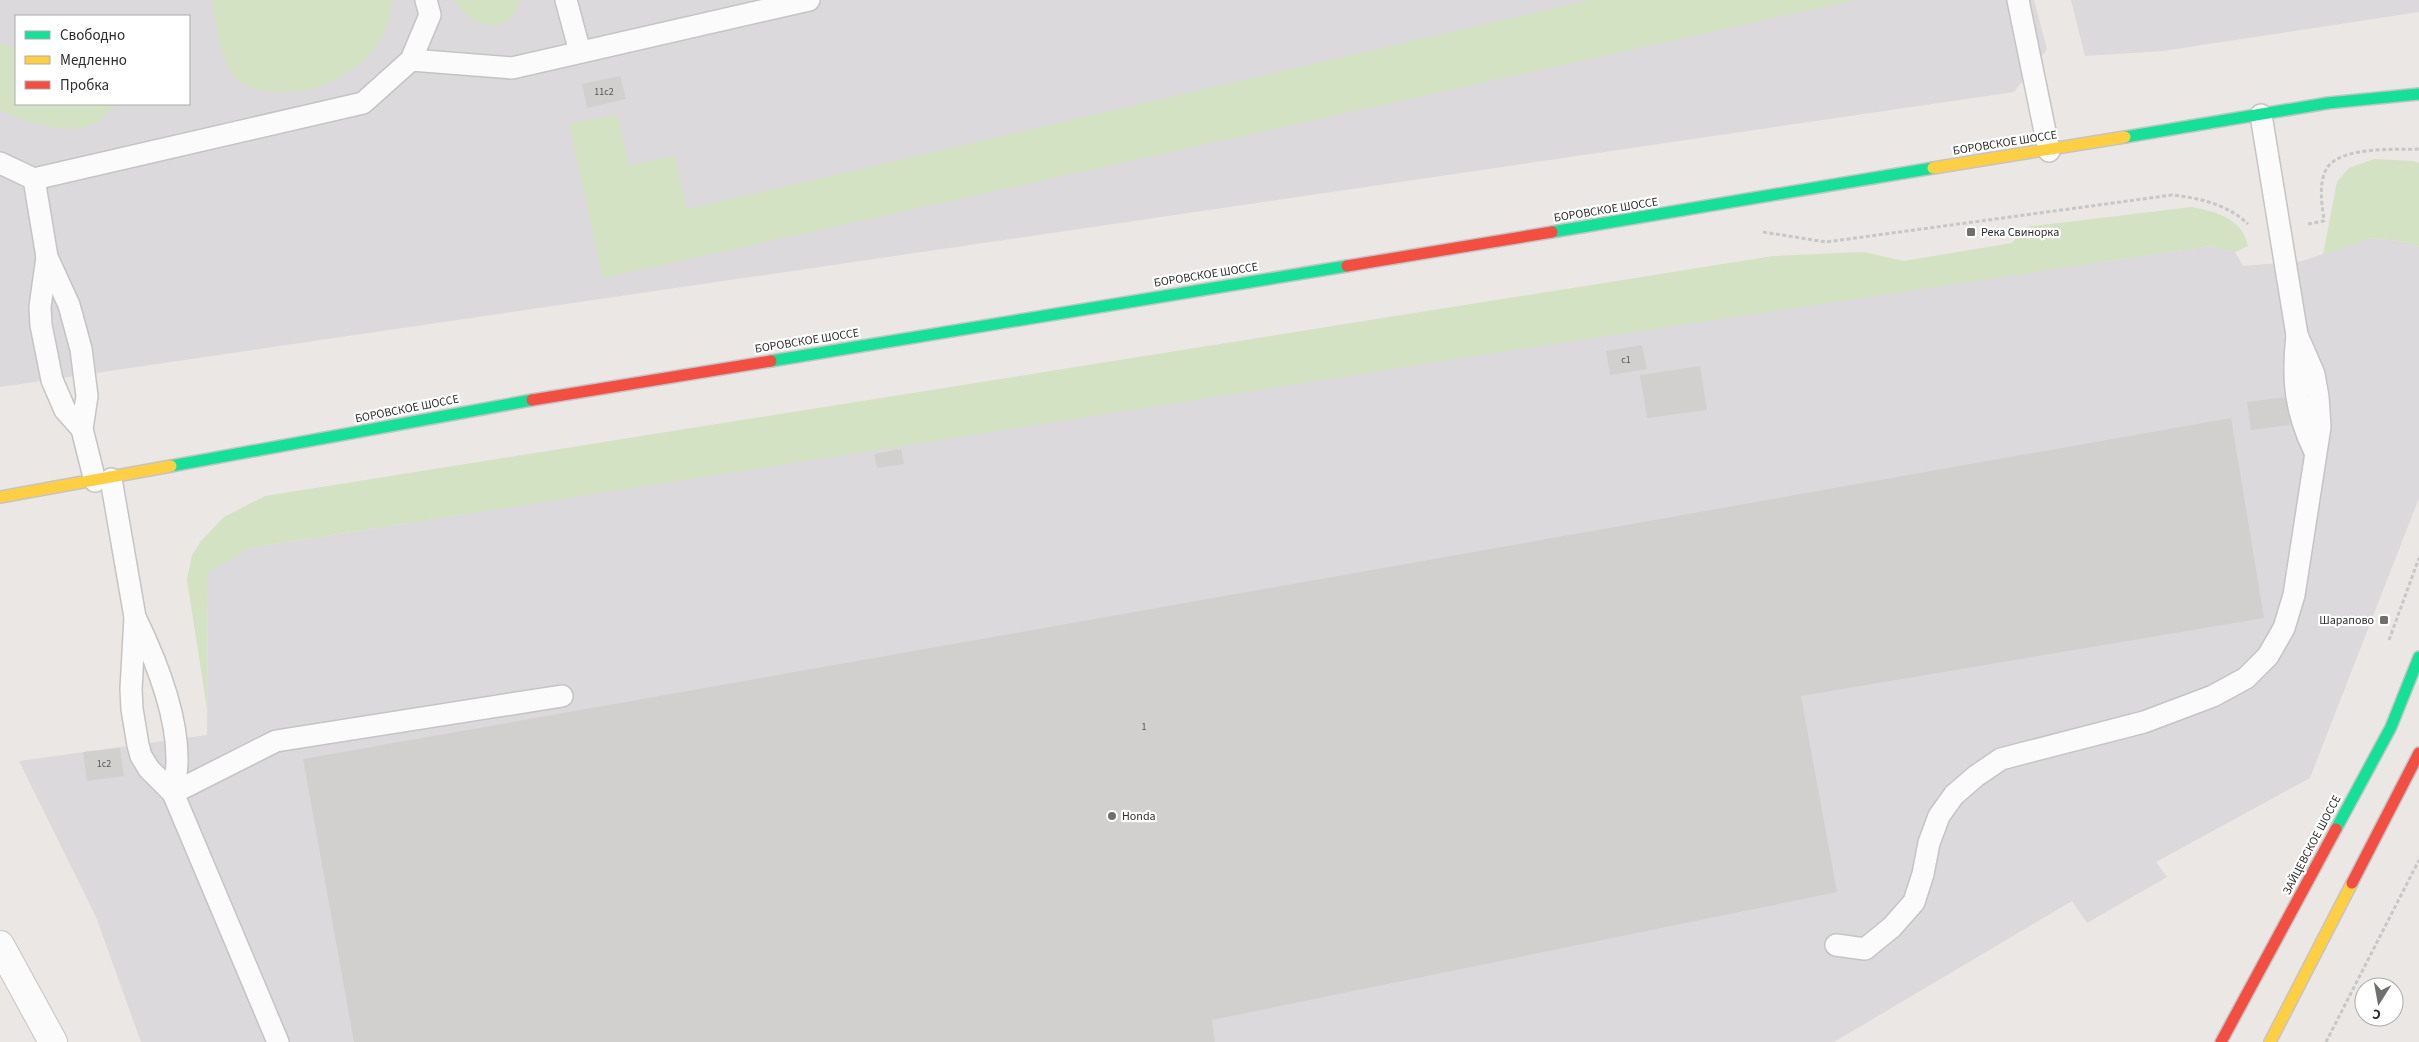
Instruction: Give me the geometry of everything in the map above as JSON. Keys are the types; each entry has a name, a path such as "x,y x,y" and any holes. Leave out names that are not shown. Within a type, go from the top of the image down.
{"main road":[{"name":"БОРОВСКОЕ ШОССЕ","path":"0,497 103,480 504,405 2328,104 2419,94"},
{"name":"ЗАЙЦЕВСКОЕ ШОССЕ","path":"2221,1042 2391,727 2419,657"},
{"path":"2270,1042 2419,753"}],"street":[{"path":"0,945 53,1042"}],"lane":[{"path":"0,163 34,179 363,104 411,60 430,15 426,0"},
{"path":"566,0 580,52"},
{"path":"411,60 512,68 809,0"},
{"path":"2018,0 2048,150"},
{"path":"1836,945 1865,949 1897,921 1914,902 1923,874 1929,844 1939,816 1954,795 1976,776 2001,759 2144,722 2213,696 2246,678 2268,656 2284,628 2294,596 2315,452 2306,433 2296,400 2293,367 2297,335 2261,115"},
{"path":"34,179 47,257 69,305 81,349 87,396 82,429"},
{"path":"47,257 40,307 41,325 52,380 65,410 82,429 103,480 135,617 162,680 169,709 177,763 173,793"},
{"path":"135,617 131,689 141,756 149,769 173,793 278,1042"},
{"path":"173,793 276,742 562,696"}],"path":[{"path":"1758,231 1826,242 2172,195 2194,197 2231,210 2257,234 2324,221 2321,195 2324,180 2327,168 2339,157 2361,151 2419,149"},
{"path":"2326,1042 2419,860"}],"shaded area":[{"path":"0,0 2034,0 2047,49 2014,92 0,387"},
{"path":"2071,0 2419,0 2419,12 2163,51 2085,56"},
{"path":"2371,238 2407,242 2419,247 2419,498 2310,778 2156,862 2167,877 2087,923 2072,901 1834,1042 141,1042 96,917 19,761 207,735 208,572 249,548 1592,337 2210,246 2235,252 2243,266 2302,261"}],"green space":[{"path":"212,0 391,0 390,15 386,28 370,53 359,64 347,73 316,88 280,92 266,91 247,86 232,73 221,48"},
{"path":"454,0 521,0 515,12 508,20 499,24 489,25 470,17 461,10"},
{"path":"1590,0 1856,0 603,278 569,124 617,115 629,165 675,156 687,209"},
{"path":"0,43 15,48 15,105 114,106 97,122 86,127 74,129 48,127 0,111"},
{"path":"2374,159 2419,163 2419,247 2407,242 2371,238 2323,255 2337,182 2349,168"},
{"path":"2192,207 2210,211 2227,218 2240,229 2245,236 2248,246 2235,252 2210,246 1514,350 249,548 208,573 207,708 187,580 192,555 201,541 224,517 265,496 1773,256 1864,252 1904,261 2012,243 2026,227"}],"building":[{"path":"620,76 626,99 587,108 582,84"},
{"path":"1642,345 1647,369 1610,375 1606,351"},
{"path":"1700,366 1707,410 1647,418 1640,375"},
{"path":"2286,397 2290,425 2251,430 2247,402"},
{"path":"2231,418 2264,618 1801,696 1837,892 1212,1020 1215,1042 354,1042 303,759"},
{"path":"901,449 904,464 877,468 874,454"},
{"path":"120,748 124,776 87,781 83,752"}],"traffic: fast":[{"path":"2125,137 2328,103 2419,94"},
{"path":"1552,232 1933,168"},
{"path":"771,361 1347,266"},
{"path":"171,466 532,400"},
{"path":"2336,829 2391,727 2419,657"}],"traffic: slow":[{"path":"1933,168 2125,137"},
{"path":"0,497 171,466"},
{"path":"2270,1042 2352,883"}],"traffic: jam":[{"path":"1347,266 1552,232"},
{"path":"532,400 771,361"},
{"path":"2352,883 2419,753"},
{"path":"2221,1042 2336,829"}],"place":[{"name":"Река Свинорка","path":"1971,232"},
{"name":"Шарапово","path":"2384,620"},
{"name":"Honda","path":"1112,816"}]}
